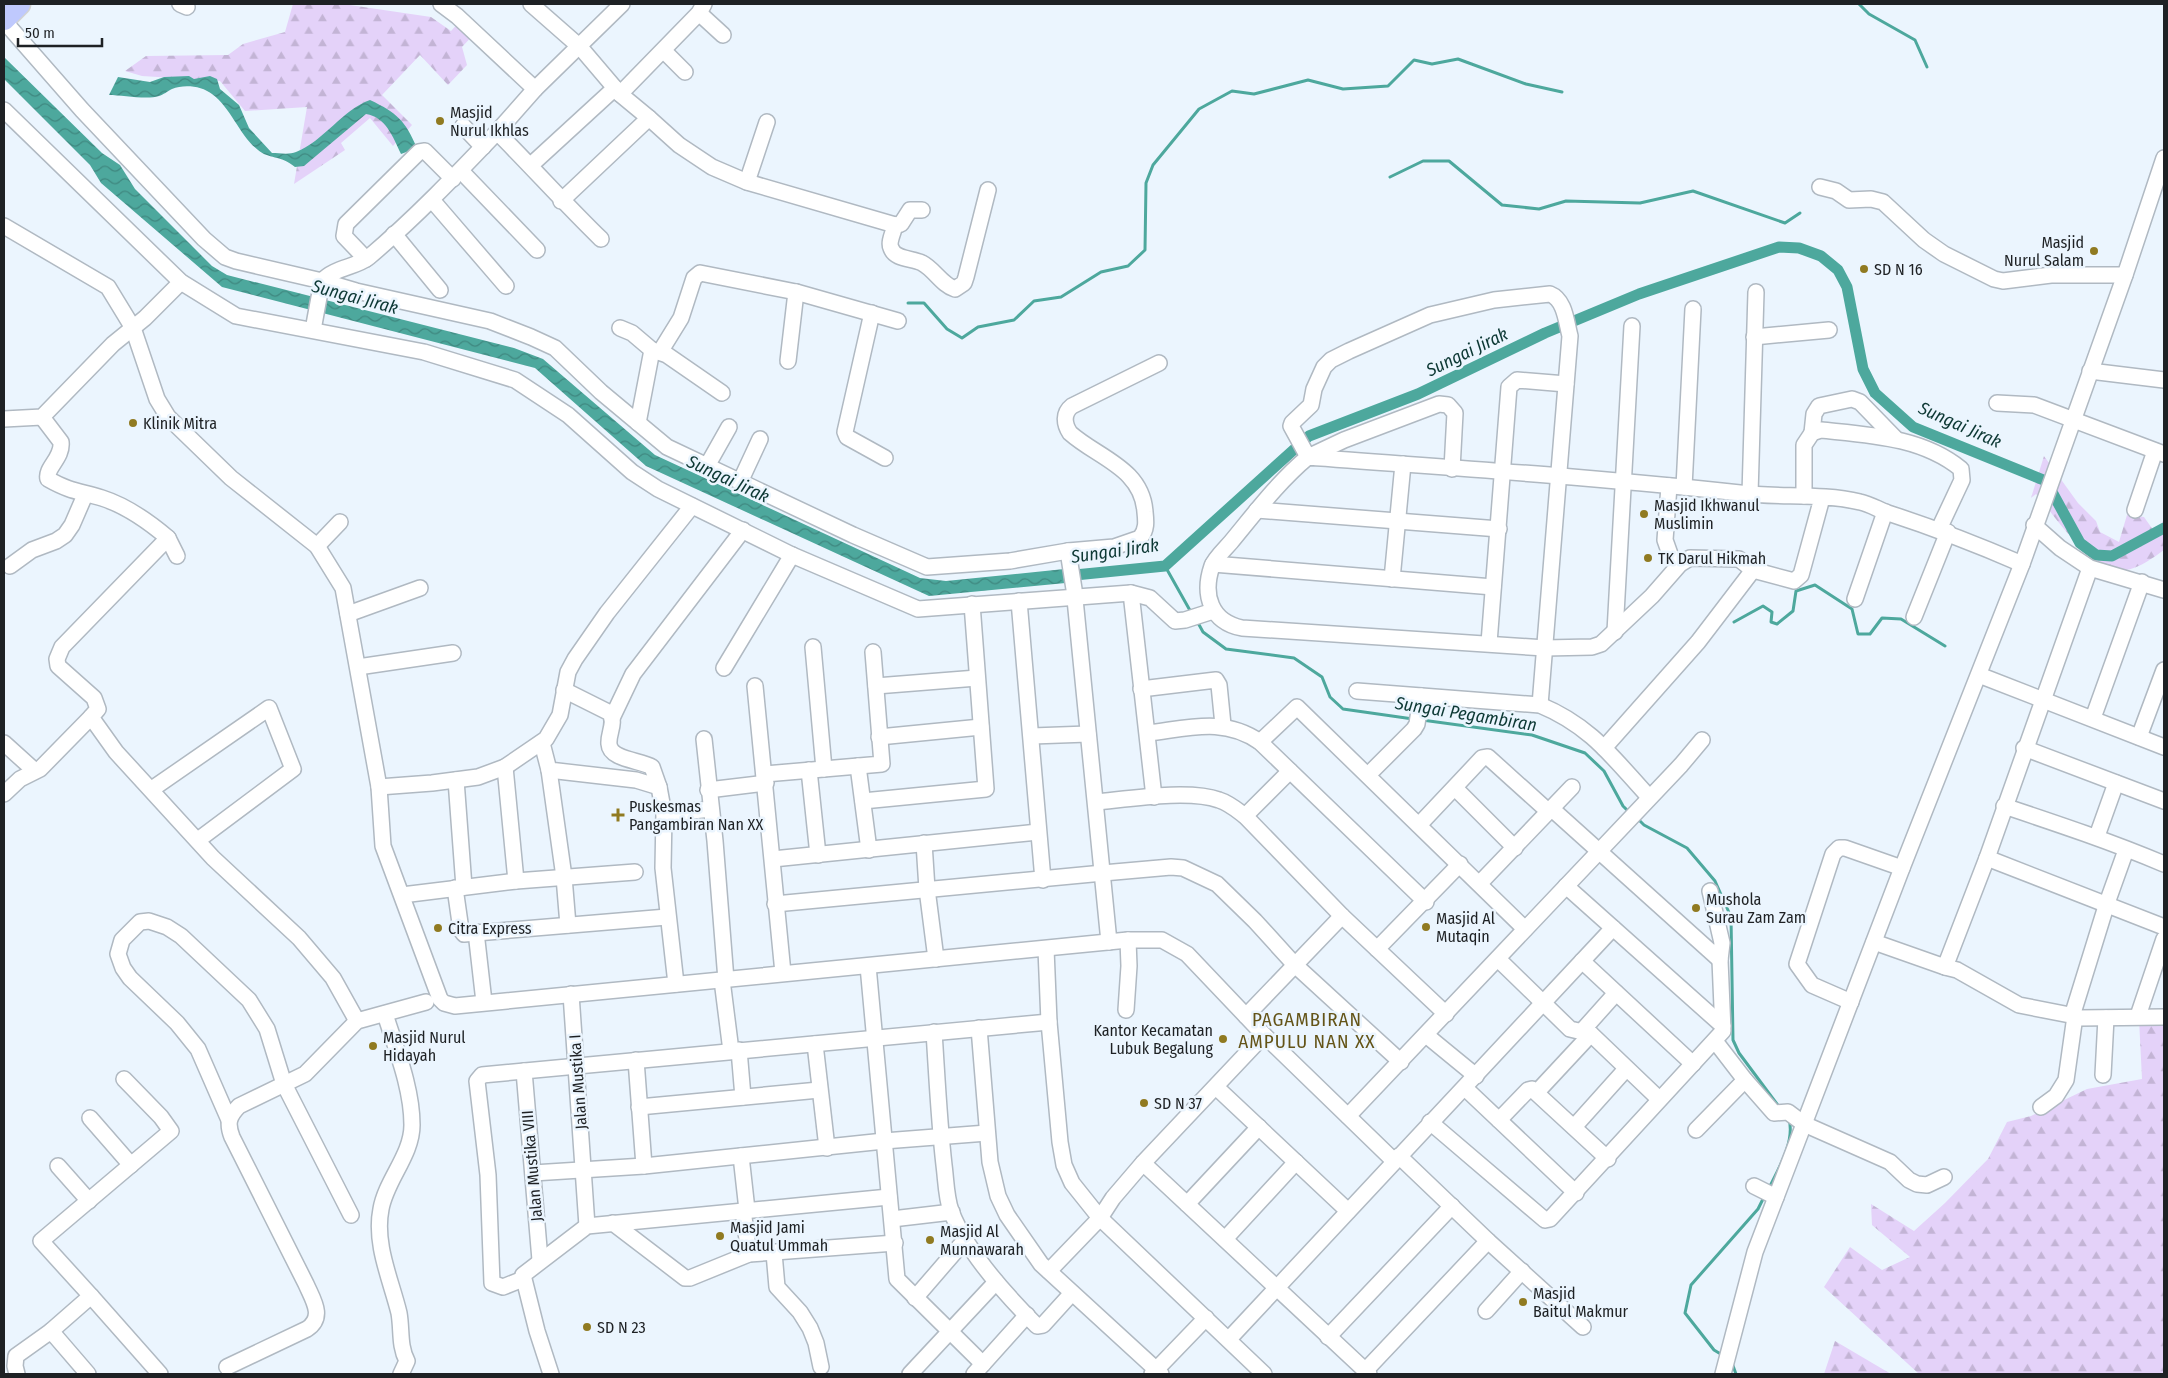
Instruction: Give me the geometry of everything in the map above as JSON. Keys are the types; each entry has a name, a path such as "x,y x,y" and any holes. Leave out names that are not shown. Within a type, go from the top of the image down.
{"highway":[{"path":"4,20 19,4"}],"street":[{"path":"441,4 457,16 535,89"},
{"path":"313,326 321,285 331,272 366,259 432,200 535,89 622,4"},
{"path":"538,6 580,47 618,91 679,145 712,167 747,182 895,225 901,224 910,210 922,210"},
{"path":"531,165 664,51 702,8 723,35"},
{"path":"4,20 82,110 216,250 236,261 321,285 490,321 531,337 555,348 600,392 667,447 927,567 1010,561 1068,551 1114,547 1140,538 1146,524 1145,505 1136,481 1125,470 1070,433 1066,426 1067,411 1072,406 1159,363"},
{"path":"664,51 685,72"},
{"path":"4,110 181,282 236,316 313,326 424,352 515,380 568,414 632,472 658,488 792,555 918,608 1019,601 1074,594 1131,593 1150,598 1170,618 1176,621 1210,612"},
{"path":"561,201 649,118"},
{"path":"747,182 767,122"},
{"path":"463,126 483,147"},
{"path":"497,132 531,165 561,201 601,239"},
{"path":"366,259 344,236 346,224 419,152 425,151 457,175 537,250"},
{"path":"1724,1368 1755,1252 1766,1191 1804,1124 1902,868 2022,564 2125,275 2164,158"},
{"path":"1820,187 1836,191 1849,200 1871,199 1883,202 1924,240 1944,254 1994,279 2003,281 2051,275 2125,275"},
{"path":"895,225 890,245 892,250 902,257 919,261 930,267 947,285 955,289 964,283 988,190"},
{"path":"432,200 506,286"},
{"path":"4,226 108,287 132,328 157,399 168,417 231,478 317,546 343,588 379,787 383,846 402,895 433,1000"},
{"path":"394,234 440,290"},
{"path":"638,423 656,351 681,318 694,278 700,272 796,292 898,321"},
{"path":"4,419 42,417 181,282"},
{"path":"788,361 796,292"},
{"path":"1750,494 1756,292"},
{"path":"1306,454 1291,426 1294,419 1311,405 1321,372 1331,360 1430,314 1494,300 1550,294 1560,300 1570,336 1540,706"},
{"path":"1680,564 1671,557 1665,540 1677,486 1693,309"},
{"path":"872,313 845,432 847,437 884,458"},
{"path":"1615,632 1632,326"},
{"path":"620,328 656,351 667,355 722,393"},
{"path":"1754,337 1829,330"},
{"path":"2090,371 2164,380"},
{"path":"1489,643 1509,387 1517,380 1566,384"},
{"path":"1804,496 1804,445 1812,433 1814,414 1819,406 1852,399 1860,402 1895,438"},
{"path":"1997,403 2034,404 2160,453 2135,510"},
{"path":"1452,469 1455,414 1452,408 1444,404 1306,454 1213,564 1208,585 1210,612 1222,621 1242,628 1544,648 1592,647 1601,644 1615,632 1652,596 1680,564 1690,558 1740,558 1753,570 1769,573 1794,582 1799,578 1822,498"},
{"path":"42,417 58,436 62,448 47,477 67,490 85,496 101,498 132,510 168,538 177,556"},
{"path":"707,466 729,427"},
{"path":"1812,433 1820,430 1895,438 1945,459 1961,470 1962,480 1914,616"},
{"path":"740,482 760,439"},
{"path":"1306,454 1452,469 1502,470 1623,480 1750,494 1804,496 1862,502 1943,531 2022,564"},
{"path":"1392,579 1403,464"},
{"path":"10,566 32,550 56,541 65,535 85,496"},
{"path":"379,787 456,780 478,776 505,767 542,743 556,725 568,672 575,659 607,613 692,506"},
{"path":"1257,510 1499,529"},
{"path":"1856,599 1886,512"},
{"path":"2037,519 2060,548 2090,568 2164,590"},
{"path":"317,546 340,522"},
{"path":"676,984 667,917 663,868 664,814 659,787 652,767 617,755 610,749 612,718 633,674 743,530"},
{"path":"4,794 20,779 40,769 97,713 96,701 58,666 58,652 168,538"},
{"path":"1068,551 1096,802 1109,942"},
{"path":"724,668 792,555"},
{"path":"1213,564 1493,587"},
{"path":"1944,966 1987,858 2024,748 2044,700 2090,568"},
{"path":"1604,748 1698,642 1753,570"},
{"path":"2093,718 2142,582"},
{"path":"348,614 420,588"},
{"path":"1131,593 1154,797"},
{"path":"1019,601 1043,880"},
{"path":"863,801 986,789 972,604"},
{"path":"813,648 818,855"},
{"path":"358,667 453,652"},
{"path":"708,790 817,769 882,764 873,652"},
{"path":"2139,737 2164,670"},
{"path":"1979,675 2164,747"},
{"path":"876,686 977,678"},
{"path":"1141,689 1216,680 1219,686 1222,725"},
{"path":"756,686 773,859 775,904 783,973"},
{"path":"564,690 605,709 612,718"},
{"path":"1357,691 1419,710 1540,706 1564,715 1582,726 1604,748 1647,799"},
{"path":"1260,742 1297,707 1526,929"},
{"path":"152,789 270,708 293,769 198,840"},
{"path":"1368,775 1419,710"},
{"path":"92,717 116,752 152,789 213,858 299,938 332,978 357,1021"},
{"path":"1148,732 1222,725 1245,731 1260,742 1426,902"},
{"path":"879,737 981,727"},
{"path":"1032,736 1088,734"},
{"path":"704,739 715,841 724,980 743,1098"},
{"path":"1348,1116 1599,852 1702,740"},
{"path":"4,743 35,771"},
{"path":"542,743 549,770 564,877 568,925"},
{"path":"2024,748 2116,783 2163,797"},
{"path":"1419,825 1482,758 1488,757 1599,852 1720,960"},
{"path":"858,766 869,850"},
{"path":"505,767 516,881"},
{"path":"549,770 636,780 659,787"},
{"path":"1245,816 1290,771"},
{"path":"456,780 462,933 667,917"},
{"path":"2096,836 2116,783"},
{"path":"1480,883 1572,787"},
{"path":"1455,788 1515,848"},
{"path":"1096,802 1154,797 1206,796 1227,803 1245,816 1342,916 1446,1014"},
{"path":"2004,806 2096,836 2126,850 2164,864"},
{"path":"664,814 711,809"},
{"path":"773,859 1038,832"},
{"path":"924,844 927,889 936,959"},
{"path":"1851,1002 1812,986 1797,964 1833,854 1839,848 1845,848 1902,868"},
{"path":"2041,1107 2056,1096 2066,1080 2075,1016 2073,1009 2126,850"},
{"path":"1987,858 2107,903 2164,927"},
{"path":"1377,949 1426,902 1460,864"},
{"path":"775,904 1171,867 1198,874 1217,884 1255,921 1295,966 1401,1062"},
{"path":"402,895 516,881 635,872"},
{"path":"1566,886 1724,1026"},
{"path":"1430,1122 1546,1220 1550,1219 1608,1158 1659,1099 1716,1041 1723,1031 1720,960 1722,943 1710,891"},
{"path":"1246,1016 1342,916"},
{"path":"229,1120 198,1049 177,1023 130,978 123,968 118,954 122,940 131,928 140,922 149,921 167,927 181,936 249,1000 267,1029 284,1084 352,1215"},
{"path":"1229,1340 1430,1122 1465,1088 1613,928"},
{"path":"476,932 484,1002"},
{"path":"2138,1016 2164,939"},
{"path":"1126,1010 1128,940"},
{"path":"226,1367 308,1329 313,1325 318,1316 316,1306 306,1284 232,1137 228,1127 229,1120 239,1106 312,1068 357,1021 433,1000 455,1006 1128,940 1162,940 1174,945 1187,954 1264,1035 1391,1158 1396,1159 1452,1206 1583,1327"},
{"path":"1874,942 1957,970 2019,1004 2075,1016 2106,1018 2164,1017"},
{"path":"1046,949 1050,1022 1064,1165 1072,1183 1100,1218 1264,1374"},
{"path":"1498,958 1545,1002 1570,1029 1576,1032 1587,1032 1659,1099"},
{"path":"1582,961 1693,1064"},
{"path":"868,966 897,1279 948,1331 979,1369 1027,1315"},
{"path":"1537,1092 1587,1032 1616,993"},
{"name":"Jalan Mustika I","path":"571,994 587,1226"},
{"path":"385,1014 407,1091 412,1126 407,1150 381,1208 380,1222 385,1264 400,1320 402,1351 407,1361 401,1374"},
{"path":"2103,1075 2106,1018"},
{"path":"523,1279 503,1287 492,1283 488,1175 477,1081 485,1074 1050,1022"},
{"path":"979,1028 987,1133 994,1179 1007,1215 1031,1253 1156,1373 1206,1318"},
{"path":"934,1032 941,1136 952,1212 966,1239 996,1282 1038,1326 1043,1325 1072,1293"},
{"path":"1049,1272 1100,1218 1113,1198 1144,1163 1264,1035"},
{"path":"1426,1035 1476,1076"},
{"path":"1716,1041 1744,1080 1781,1112 1890,1162 1908,1180 1917,1184 1927,1185 1944,1177"},
{"path":"815,1044 827,1148"},
{"path":"636,1060 644,1166"},
{"path":"1574,1127 1626,1069"},
{"name":"Jalan Mustika VIII","path":"524,1071 540,1260"},
{"path":"124,1079 161,1117 171,1131 41,1241 160,1374"},
{"path":"1696,1130 1744,1080"},
{"path":"1216,1087 1348,1211"},
{"path":"1465,1088 1576,1193"},
{"path":"1499,1120 1528,1090 1532,1089 1608,1158"},
{"path":"639,1107 819,1090"},
{"path":"90,1118 131,1166"},
{"path":"1187,1204 1259,1127"},
{"path":"533,1173 644,1166 884,1141 987,1133"},
{"path":"741,1156 749,1254"},
{"path":"1225,1239 1296,1162"},
{"path":"1144,1163 1367,1372 1488,1241"},
{"path":"58,1166 89,1201"},
{"path":"551,1374 523,1279 526,1272 540,1260 587,1226 889,1197"},
{"path":"1328,1337 1452,1206"},
{"path":"892,1219 952,1212"},
{"path":"612,1223 685,1278 690,1278 749,1254 895,1243"},
{"path":"915,1298 966,1239"},
{"path":"774,1253 777,1286 800,1312 810,1328 816,1343 821,1367"},
{"path":"1486,1311 1522,1271"},
{"path":"910,1374 948,1331 996,1282"},
{"path":"17,1374 14,1366 16,1356 51,1331 91,1296"},
{"path":"51,1331 88,1374"}],"green space":[{"path":"293,4 343,4 431,17 451,31 463,18 477,31 462,47 467,65 448,85 420,55 382,95 412,125 393,146 370,118 341,143 345,150 294,184 307,107 245,111 220,81 142,76 125,71 146,56 228,55 243,44 285,32"},
{"path":"2044,456 2078,503 2096,521 2100,532 2119,542 2127,515 2144,517 2156,534 2164,519 2164,550 2136,567 2123,570 2116,570 2105,566 2094,559 2061,526 2036,494 2031,498"},
{"path":"2139,1019 2164,1019 2164,1374 1919,1374 1824,1287 1850,1247 1882,1270 1910,1257 1872,1225 1871,1204 1914,1231 1945,1203 1988,1159 2007,1122 2031,1116 2087,1089 2142,1079"},
{"path":"1835,1341 1891,1374 1824,1374"}],"water":[{"path":"4,57 102,153 120,165 135,189 212,266 227,275 514,348 543,359 655,455 920,578 946,581 1074,568 1076,582 929,596 646,466 535,368 222,287 101,183 90,165 4,79"},
{"path":"189,76 194,79 210,76 217,79 220,89 239,105 249,128 272,153 293,153 306,147 351,111 370,100 399,118 417,148 401,154 384,123 366,114 304,166 295,167 290,163 266,155 258,150 251,144 219,100 203,89 182,87 148,98 109,95 118,77 150,82 164,77"}],"waterway":[{"path":"1859,4 1869,14 1915,40 1927,67"},
{"path":"908,303 924,303 947,329 962,338 978,327 1014,320 1034,301 1061,297 1101,272 1128,266 1145,250 1146,183 1153,165 1199,109 1232,91 1254,94 1308,80 1343,89 1388,86 1414,60 1432,64 1458,59 1526,84 1562,92"},
{"path":"1390,177 1423,161 1449,161 1502,205 1539,209 1566,201 1640,203 1693,191 1785,223 1800,213"},
{"name":"Sungai Jirak","path":"1065,576 1165,566 1309,436 1418,394 1545,333 1639,294 1779,247 1799,248 1821,256 1838,270 1847,287 1863,369 1875,393 1913,427 2046,481 2080,543 2096,555 2112,556 2164,528"},
{"name":"Sungai Pegambiran","path":"1165,566 1192,614"},
{"path":"1734,622 1763,606 1772,612 1771,622 1777,624 1793,611 1796,591 1815,585 1852,609 1858,634 1870,634 1882,618 1901,619 1945,646"},
{"name":"Sungai Pegambiran","path":"1197,621 1203,632 1226,649 1294,658 1322,677 1330,697 1343,709 1413,719"},
{"name":"Sungai Pegambiran","path":"1422,720 1532,735 1585,753 1604,771 1623,806 1629,812"},
{"name":"Sungai Pegambiran","path":"1636,817 1644,825 1687,848 1715,881 1731,917 1733,1040 1739,1053 1780,1108"},
{"name":"Sungai Pegambiran","path":"1769,1188 1788,1145 1790,1136 1789,1119"},
{"name":"Sungai Pegambiran","path":"1724,1356 1714,1350 1685,1313 1691,1285 1758,1209 1765,1195"},
{"name":"Sungai Pegambiran","path":"1732,1363 1736,1374"}],"place":[{"name":"Masjid Nurul Ikhlas","path":"440,121"},
{"name":"Masjid Nurul Salam","path":"2094,251"},
{"name":"SD N 16","path":"1864,269"},
{"name":"Klinik Mitra","path":"133,423"},
{"name":"Masjid Ikhwanul Muslimin","path":"1644,514"},
{"name":"TK Darul Hikmah","path":"1648,558"},
{"name":"Puskesmas Pangambiran Nan XX","path":"618,815"},
{"name":"Mushola Surau Zam Zam","path":"1696,908"},
{"name":"Masjid Al Mutaqin","path":"1426,927"},
{"name":"Citra Express","path":"438,928"},
{"name":"Kantor Kecamatan Lubuk Begalung","path":"1223,1039"},
{"name":"Masjid Nurul Hidayah","path":"373,1046"},
{"name":"SD N 37","path":"1144,1103"},
{"name":"Masjid Jami Quatul Ummah","path":"720,1236"},
{"name":"Masjid Al Munnawarah","path":"930,1240"},
{"name":"Masjid Baitul Makmur","path":"1523,1302"},
{"name":"SD N 23","path":"587,1327"}],"district":[{"name":"PAGAMBIRAN AMPULU NAN XX","path":"1307,1030"}]}
